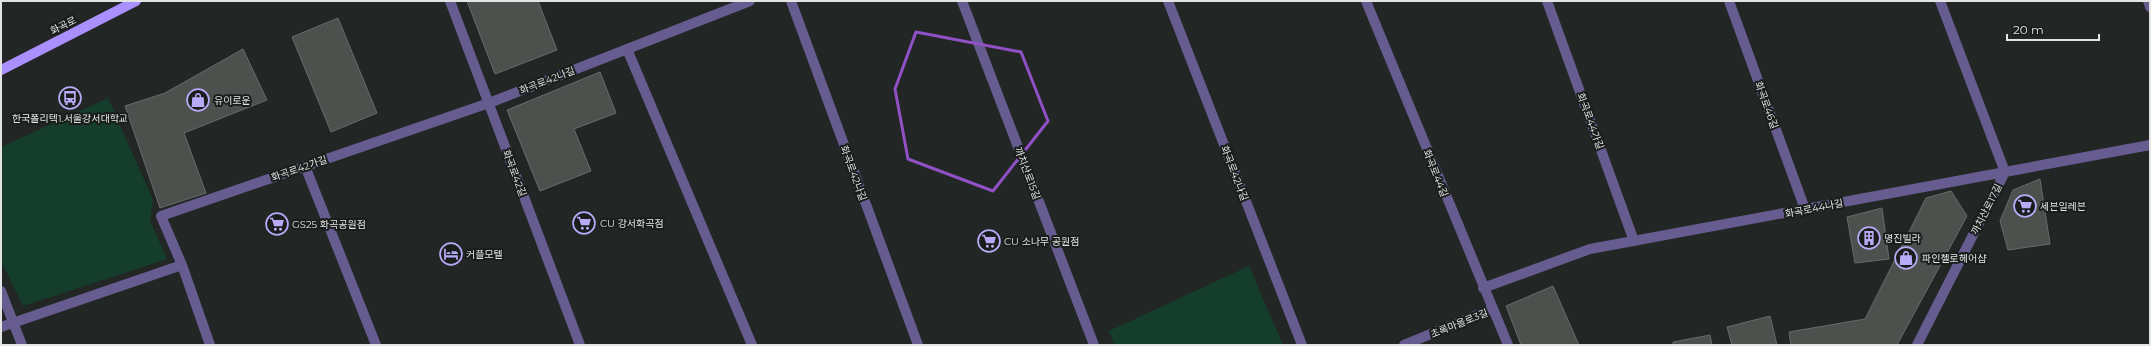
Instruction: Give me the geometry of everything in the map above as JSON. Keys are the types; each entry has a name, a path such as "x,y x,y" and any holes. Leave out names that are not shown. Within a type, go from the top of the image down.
{"main road":[{"name":"화곡로","path":"1,70 136,1"}],"street":[{"name":"화곡로42길","path":"450,1 580,345"},
{"name":"화곡로42나길","path":"489,103 750,1"},
{"name":"화곡로42나길","path":"791,1 918,345"},
{"name":"까치산로15길","path":"962,1 1094,345"},
{"name":"화곡로42나길","path":"1168,1 1302,345"},
{"name":"화곡로44길","path":"1366,1 1483,288 1508,345"},
{"name":"화곡로44가길","path":"1547,1 1634,241"},
{"name":"화곡로46길","path":"1729,1 1805,209"},
{"name":"까치산로17길","path":"1917,345 2005,172 1940,1"},
{"path":"2148,1 2150,7"},
{"path":"627,49 752,345"},
{"name":"화곡로42가길","path":"210,345 182,265 160,216 489,103"},
{"name":"화곡로44나길","path":"1483,288 1590,249 2150,145"},
{"path":"305,166 376,345"},
{"path":"1,327 182,265"},
{"path":"1,291 22,345"},
{"name":"초록마을로3길","path":"1404,345 1492,309"}],"highlighted area":[{"path":"916,32 1021,52 1048,121 993,191 908,159 895,89"}],"green space":[{"path":"108,98 153,200 150,221 167,259 23,306 1,261 1,147"},
{"path":"1249,266 1283,345 1114,345 1109,331"}],"building":[{"path":"467,1 538,1 557,50 495,74"},
{"path":"338,18 377,113 331,132 292,37"},
{"path":"243,49 267,100 184,133 206,193 160,208 125,106 165,93"},
{"path":"600,72 616,113 574,129 591,171 540,191 507,110"},
{"name":"세븐일레븐","path":"2040,179 2050,244 2008,250 2000,221 2013,190"},
{"path":"1951,191 1967,216 1897,345 1791,345 1789,332 1865,319 1926,198"},
{"name":"명진빌라","path":"1882,208 1889,259 1855,263 1847,217"},
{"path":"1553,286 1579,345 1521,345 1506,306"},
{"path":"1770,316 1777,345 1732,345 1727,327"},
{"path":"1710,335 1712,345 1673,345 1673,342"}],"place":[{"name":"한국폴리텍1.서울강서대학교","path":"70,98"},
{"name":"유이로운","path":"198,100"},
{"name":"세븐일레븐","path":"2025,206"},
{"name":"CU 강서화곡점","path":"584,223"},
{"name":"GS25 화곡공원점","path":"277,224"},
{"name":"명진빌라","path":"1869,238"},
{"name":"CU 소나무 공원점","path":"989,241"},
{"name":"커플모텔","path":"451,254"},
{"name":"파인첼로헤어샵","path":"1906,258"}]}
